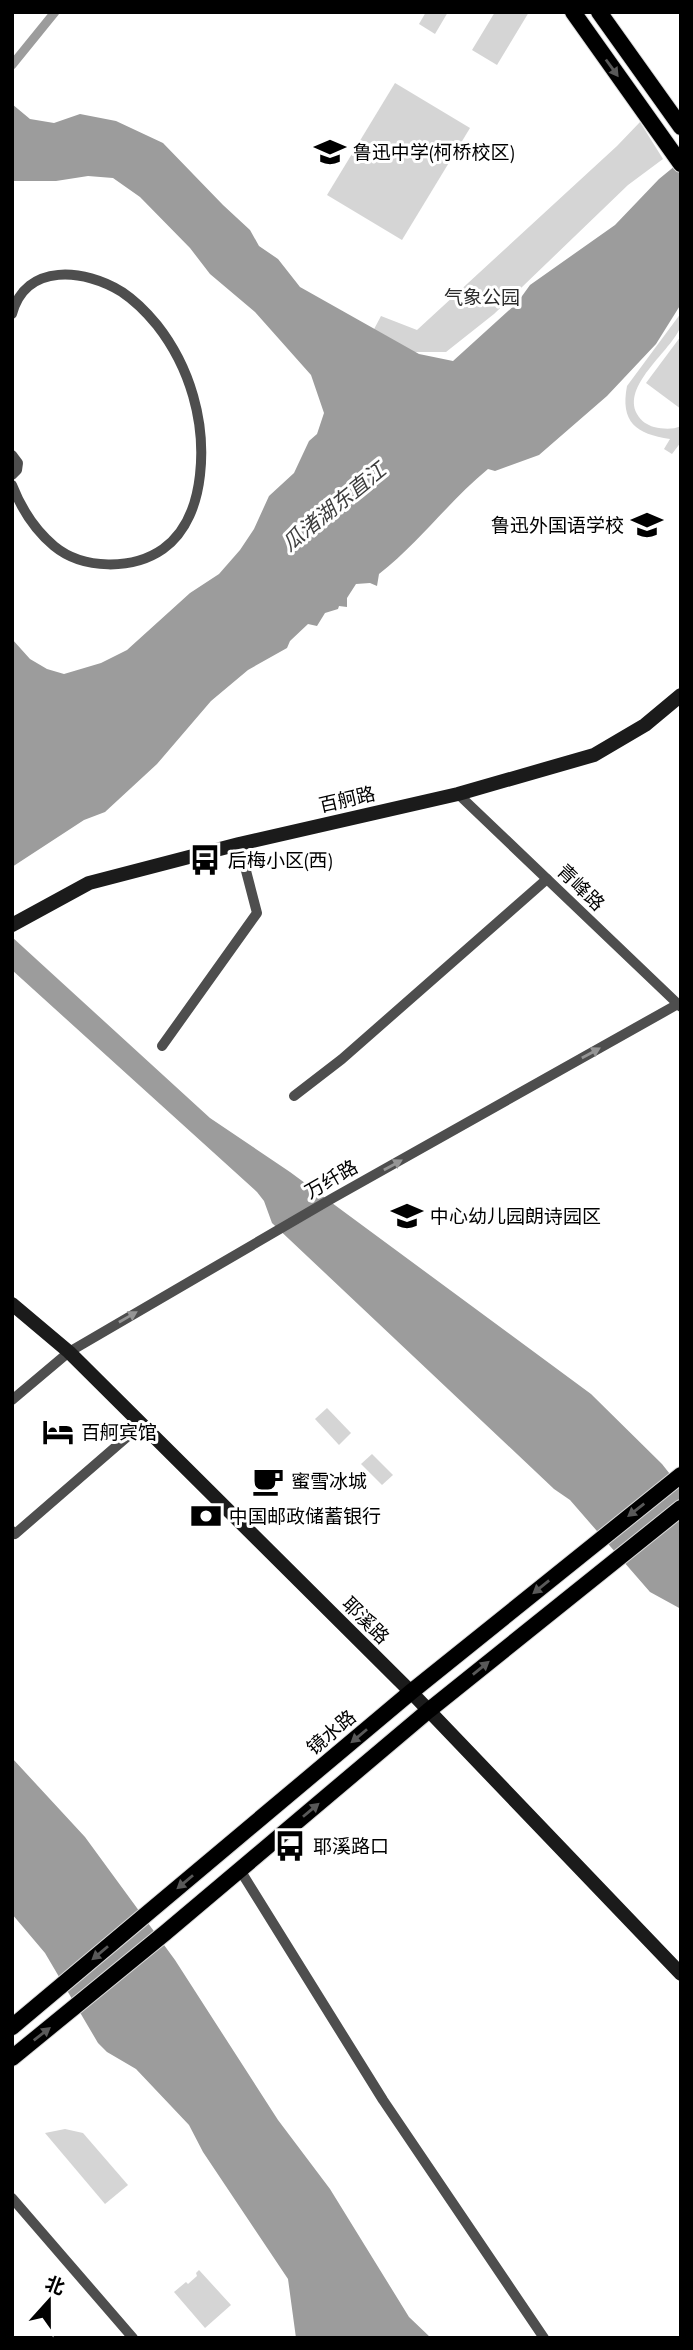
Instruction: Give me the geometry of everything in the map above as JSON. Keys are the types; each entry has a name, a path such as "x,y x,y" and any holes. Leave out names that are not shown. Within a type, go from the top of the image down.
{"main road":[{"path":"573,12 679,161"},
{"path":"599,12 681,127"},
{"name":"镜水路","path":"12,2027 411,1692 679,1476"},
{"path":"12,2058 428,1711 681,1508"}],"street":[{"path":"12,314 26,287 42,277 74,276 107,284 124,293 157,325 176,354 191,387 201,431 202,459 198,491 187,521 172,542 152,556 134,563 98,564 55,547 36,528 18,502 12,485"},
{"path":"12,455 19,467 12,475"},
{"name":"百舸路","path":"13,924 89,883 239,844 458,794 594,755 645,725 681,695"},
{"name":"青峰路","path":"458,794 679,1005"},
{"path":"162,1046 257,913 239,844"},
{"path":"294,1097 351,1051 547,879"},
{"name":"万纤路","path":"12,1400 69,1352 333,1198 679,1005"},
{"name":"耶溪路","path":"12,1304 69,1352 411,1692 681,1974"},
{"path":"12,1531 15,1534 142,1424"},
{"path":"240,1870 383,2100 544,2338"},
{"path":"12,2199 133,2338"}],"green space":[{"path":"426,12 448,12 435,34 419,24"},
{"path":"495,12 529,12 497,65 472,50"},
{"path":"395,83 470,128 402,240 327,195"},
{"name":"气象公园","path":"640,122 663,159 628,185 494,314 446,352 412,352 372,333 381,316 417,330"},
{"path":"681,313 679,330 641,381 634,403 637,414 649,425 668,429 681,426 681,442 672,454 664,449 670,439 648,434 633,424 626,409 625,398 627,386"},
{"path":"681,336 681,409 646,383"},
{"path":"327,1408 351,1433 339,1445 315,1419"},
{"path":"372,1454 393,1475 382,1485 361,1464"},
{"path":"65,2129 83,2133 128,2185 105,2204 45,2133"},
{"path":"199,2270 231,2305 205,2328 174,2292 186,2282 188,2284 197,2276"}],"water":[{"name":"瓜渚湖东直江","path":"12,104 30,119 54,123 80,114 116,121 163,143 250,230 259,246 278,259 300,287 419,354 453,361 517,303 530,285 615,225 659,179 681,161 681,304 656,344 607,396 539,455 495,471 488,469 379,574 377,586 370,583 356,584 347,598 347,607 339,606 338,609 325,613 317,626 308,624 290,641 287,648 248,670 211,701 157,764 105,812 84,820 12,867 12,639 30,659 47,669 64,674 101,663 127,650 190,593 219,574 240,550 254,529 269,496 294,473 309,441 317,434 324,413 311,375 255,312 210,274 190,248 140,197 113,178 88,176 56,181 12,181"},
{"path":"12,937 210,1118 290,1172 591,1394 662,1464 681,1488 681,1609 650,1592 570,1500 554,1489 272,1223 264,1201 257,1192 12,970"},
{"path":"12,1758 85,1837 175,1960 278,2120 330,2189 409,2317 431,2338 296,2338 288,2279 203,2152 189,2125 136,2069 107,2052 98,2043 45,1953 12,1914"}],"waterway":[{"path":"12,65 55,12"}],"place":[{"name":"鲁迅中学(柯桥校区)","path":"330,152"},
{"name":"鲁迅外国语学校","path":"647,525"},
{"name":"后梅小区(西)","path":"205,860"},
{"name":"中心幼儿园朗诗园区","path":"407,1216"},
{"name":"百舸宾馆","path":"58,1432"},
{"name":"蜜雪冰城","path":"268,1481"},
{"name":"中国邮政储蓄银行","path":"206,1516"},
{"name":"耶溪路口","path":"290,1846"}]}
